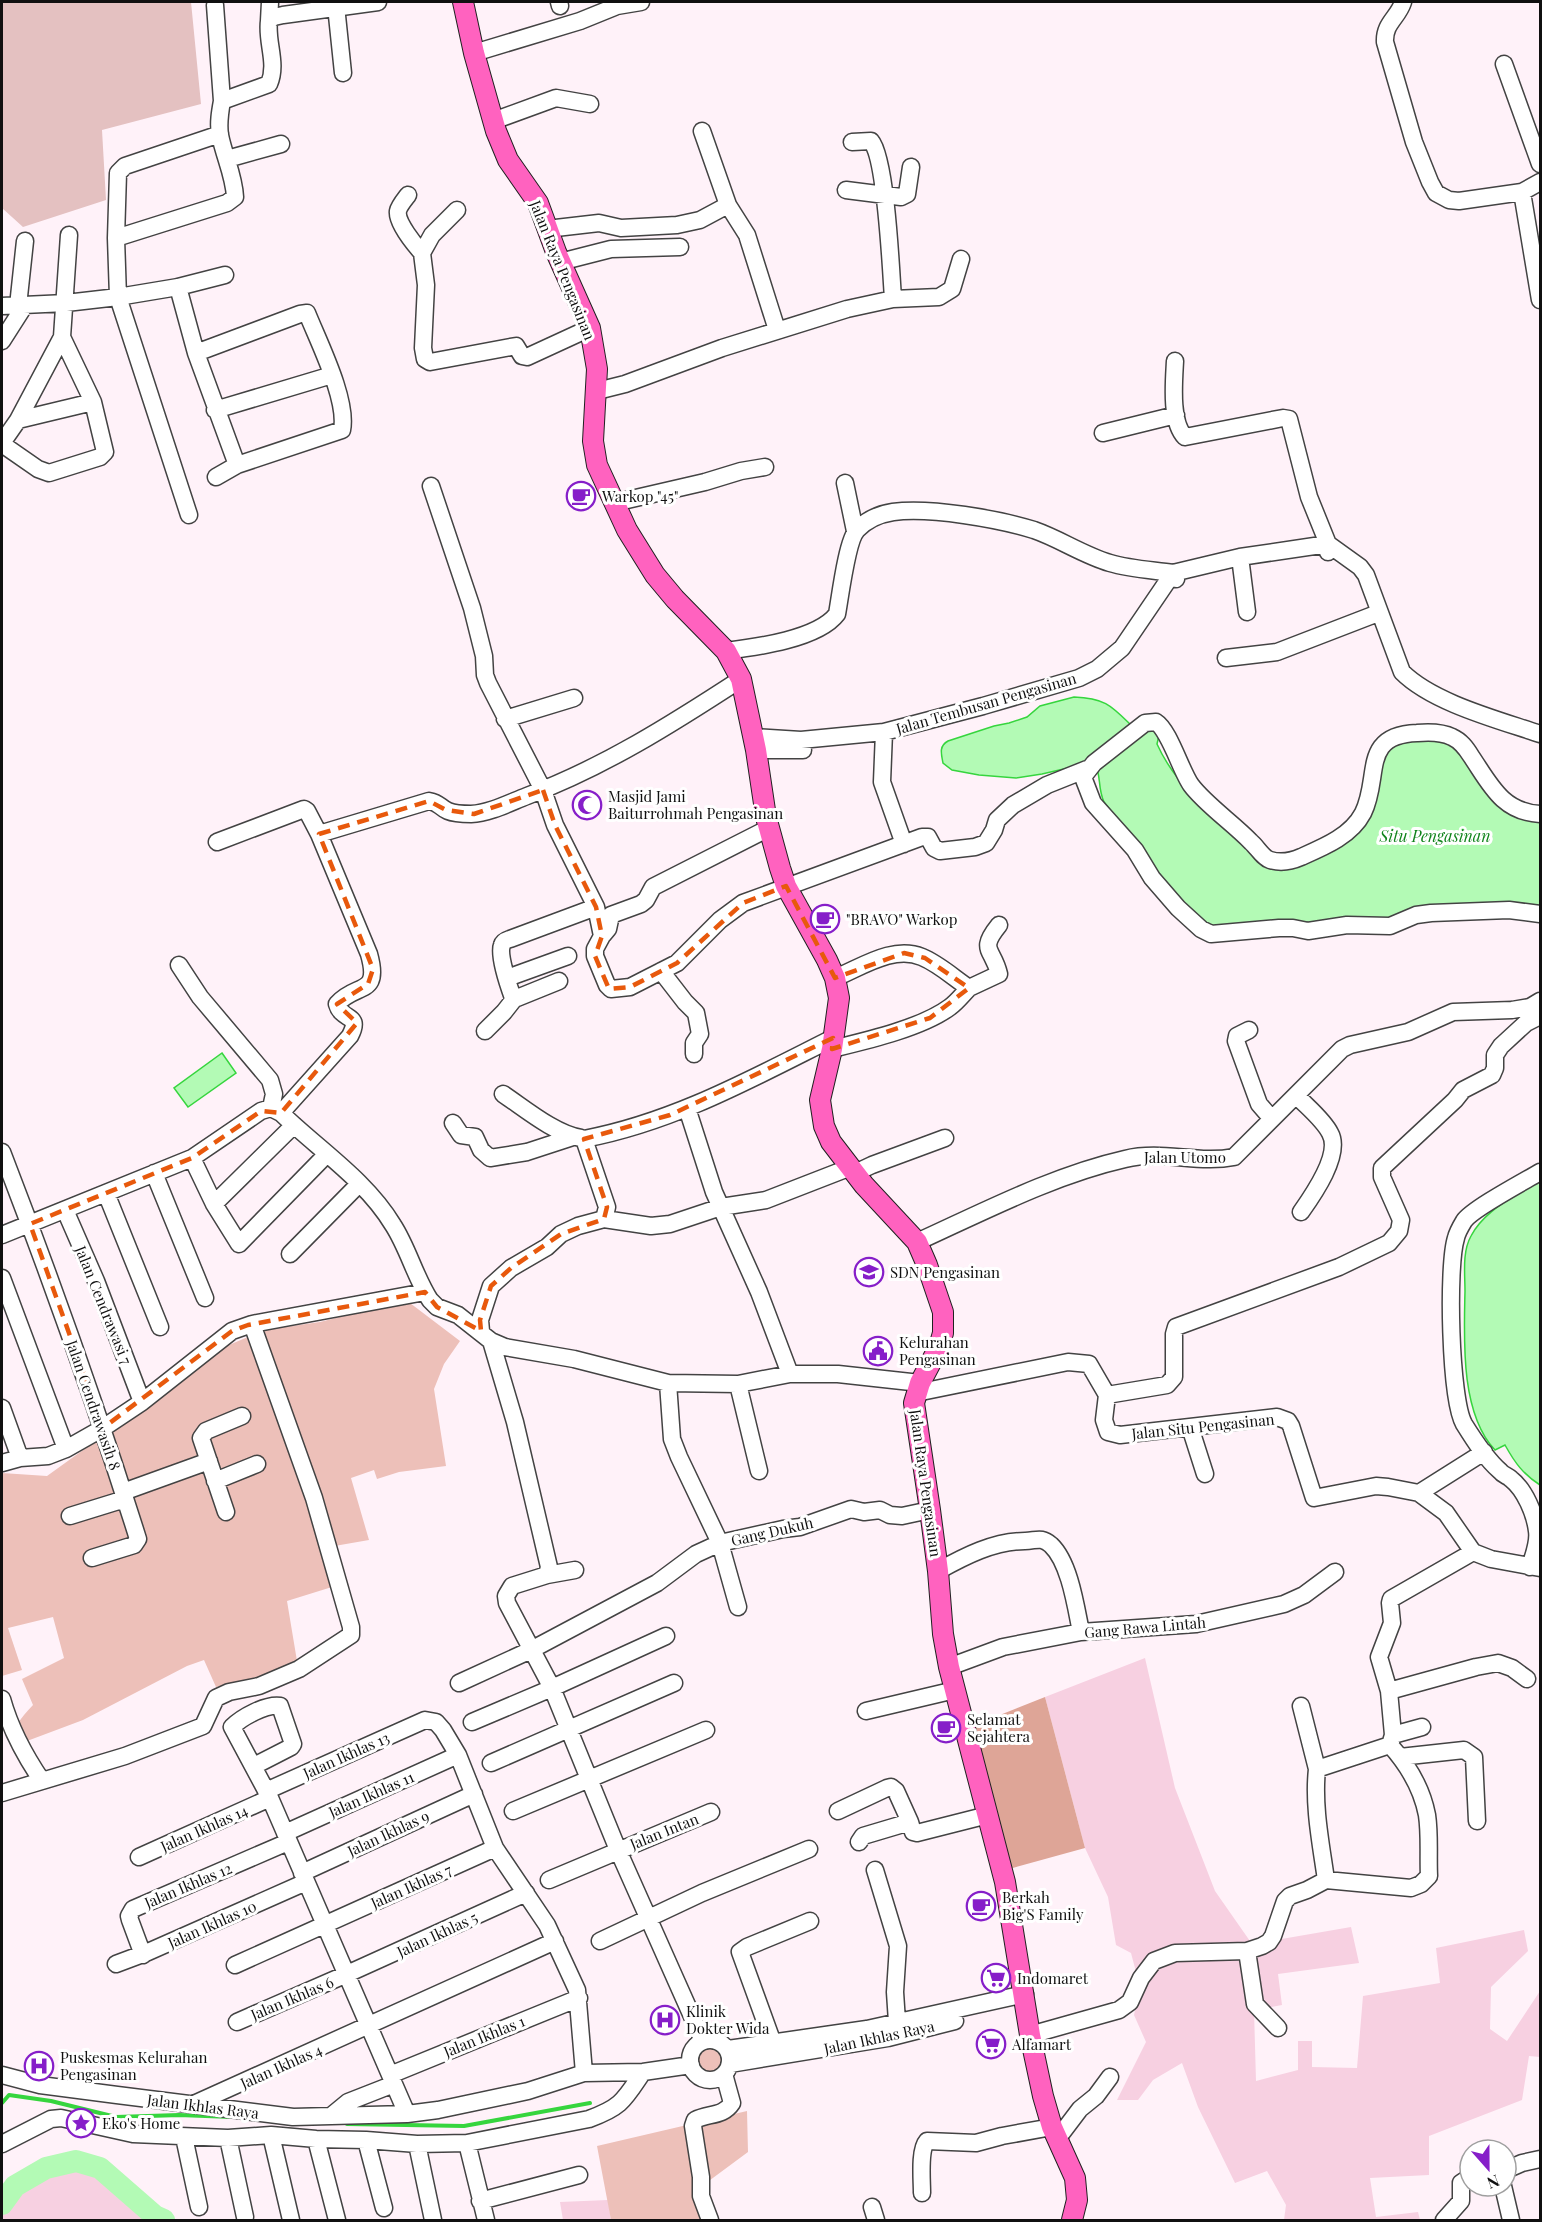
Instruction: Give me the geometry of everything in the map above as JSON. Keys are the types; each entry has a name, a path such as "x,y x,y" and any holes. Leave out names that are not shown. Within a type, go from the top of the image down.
{"main road":[{"name":"Jalan Raya Pengasinan","path":"463,2 474,53 493,121 508,160 538,203 560,262 590,328 597,369 594,452 597,465 614,503 655,575 726,651 741,679 769,828 786,886 806,919 835,978 839,998 823,1081 821,1111 831,1142 916,1242 927,1264 944,1320 939,1347 918,1388 914,1414 930,1510 942,1624 949,1668 1005,1882 1030,2035 1055,2132 1077,2187 1077,2200 1072,2220"}],"street":[{"path":"222,101 269,84 273,65 270,2"},
{"path":"270,21 274,17 283,15 378,2"},
{"path":"474,53 580,21 617,6 641,2"},
{"path":"1403,2 1401,9 1385,32 1385,42 1414,142 1434,191 1449,200 1459,201 1522,192 1540,182"},
{"path":"116,238 227,203 235,196 235,186 220,134 219,115 222,101 215,5"},
{"path":"336,6 343,73"},
{"path":"1504,64 1540,164"},
{"path":"493,121 555,98 590,104"},
{"path":"702,131 728,205 747,235 777,330"},
{"path":"189,515 118,297 116,238 118,173 125,166 220,134"},
{"path":"852,142 871,141 873,143 884,196 893,299"},
{"path":"227,159 281,144"},
{"path":"846,190 901,197 907,194 911,167"},
{"path":"1522,192 1540,300"},
{"path":"408,195 397,213 409,237 422,253 426,285 423,348 425,359 430,362 516,346 522,356 527,357 590,328"},
{"path":"547,229 599,223 621,228 677,225 699,220 728,205"},
{"path":"422,253 432,235 457,210"},
{"path":"62,337 93,402 105,452 100,457 49,473 38,469 2,444 18,420 62,337 69,235"},
{"path":"2,340 15,306 26,240"},
{"path":"560,262 611,249 680,248"},
{"path":"597,391 626,384 722,348 847,309 893,299 932,299 952,289 961,259"},
{"path":"15,306 118,297 178,287 225,274"},
{"path":"178,287 196,354 237,465"},
{"path":"196,354 307,313 332,375 345,418 342,430 237,465 216,477"},
{"path":"1175,361 1173,389 1176,415 1182,433 1189,437 1283,418 1289,419 1309,497 1328,548 1359,580 1372,604 1392,658 1416,691 1540,744"},
{"path":"215,410 332,375"},
{"path":"18,420 93,402"},
{"path":"1103,434 1176,415"},
{"path":"614,503 765,467"},
{"path":"726,651 807,634 831,622 837,614 855,531 845,483"},
{"path":"431,486 472,608 484,656 484,675 543,790 555,825 596,907 602,936"},
{"path":"855,531 879,516 894,512 915,511 996,521 1034,530 1075,547 1094,558 1113,564 1174,576 1240,561 1316,553 1328,548"},
{"path":"1240,561 1246,612"},
{"name":"Jalan Tembusan Pengasinan","path":"754,743 800,751 884,737 989,713 1087,678 1130,650 1174,576"},
{"path":"1226,658 1277,652 1372,604"},
{"path":"319,834 429,801 440,803 446,810 453,812 474,814 490,811 543,790 623,753 741,679"},
{"path":"1416,691 1540,734"},
{"path":"505,719 574,698"},
{"path":"769,828 653,887 646,900 640,904 611,915 608,929 595,949 595,956 607,985 611,989 630,987 661,971 687,955 720,920 743,903 786,886 922,837 928,837 934,848 940,851 975,847 986,843 997,820 1013,805 1090,766 1145,723 1152,721 1160,724 1192,786 1268,859 1279,862 1297,859 1337,840 1354,825 1363,812 1370,794 1376,752 1385,741 1400,735 1439,733 1452,736 1463,744 1501,800 1533,814 1540,814"},
{"path":"884,737 882,782 904,844"},
{"path":"1090,766 1083,778 1093,803 1135,850 1152,878 1178,908 1201,929 1211,934 1278,928 1308,931 1347,925 1390,926 1416,915 1431,913 1509,910 1540,914"},
{"path":"214,1204 282,1116 350,1036 356,1025 339,1010 337,1004 341,999 369,984 373,974 369,954 319,834 307,811 303,809 217,842"},
{"path":"515,998 512,996 507,978 501,945 596,907"},
{"path":"453,1123 461,1135 475,1137 481,1150 490,1158 527,1152 625,1129 687,1108 832,1043 876,1038 935,1016 950,1007 969,988 999,974 987,943 999,925"},
{"path":"835,978 884,957 904,953 925,958 969,988"},
{"path":"507,978 567,956"},
{"path":"179,965 200,997 270,1080 282,1116"},
{"path":"661,971 698,1016 700,1034 694,1043 694,1054"},
{"path":"485,1031 515,998 559,981"},
{"path":"2,1235 192,1158 261,1111 282,1116 327,1154 379,1205 393,1224 425,1292 437,1306 458,1315 505,1347 574,1359 668,1383 738,1384 790,1374 838,1374 918,1388 1068,1362 1089,1364 1107,1395 1167,1385 1174,1377 1176,1327 1339,1267 1389,1243 1399,1231 1401,1220 1382,1177 1382,1168 1463,1090 1492,1075 1495,1068 1495,1055 1501,1046 1540,1006"},
{"name":"Jalan Utomo","path":"916,1242 1041,1186 1125,1159 1155,1154 1221,1160 1234,1157 1342,1049 1408,1032 1454,1012 1512,1011 1540,1006"},
{"path":"1249,1030 1237,1036 1236,1041 1259,1104 1272,1119"},
{"path":"502,1094 539,1118 579,1138 607,1207 604,1219"},
{"path":"1296,1095 1329,1130 1333,1145 1321,1180 1301,1212"},
{"path":"687,1108 714,1192 759,1292 790,1374"},
{"path":"548,1575 549,1568 515,1422 480,1320 491,1286 511,1268 547,1247 561,1234 578,1226 604,1219 651,1226 670,1224 721,1207 766,1200 945,1138"},
{"name":"Jalan Cendrawasih 8","path":"2,1152 103,1428 138,1539 134,1545 92,1558"},
{"path":"192,1158 214,1204 239,1244 327,1154"},
{"path":"1484,1452 1419,1493 1446,1513 1473,1552 1491,1559 1535,1567 1537,1531 1526,1497 1513,1480 1500,1472 1463,1421 1452,1358 1453,1262 1456,1238 1465,1219 1540,1172"},
{"path":"154,1173 205,1298"},
{"path":"290,1254 359,1184"},
{"path":"106,1193 160,1327"},
{"name":"Jalan Cendrawasi 7","path":"65,1210 96,1281 142,1401"},
{"path":"2,1278 66,1449"},
{"path":"2,1463 20,1458 39,1458 66,1449 103,1428 142,1401 232,1331 252,1324 425,1292"},
{"path":"2,1793 125,1756 203,1726 216,1698 230,1692 260,1686 299,1670 351,1635 351,1627 314,1498 252,1324"},
{"path":"668,1383 672,1438 720,1543 738,1607"},
{"path":"738,1384 759,1471"},
{"name":"Jalan Situ Pengasinan","path":"1107,1395 1104,1420 1108,1432 1120,1435 1276,1417 1288,1421 1314,1498 1376,1486 1388,1486 1419,1493"},
{"path":"2,1408 20,1458"},
{"path":"226,1512 201,1438 202,1434 242,1416"},
{"path":"1190,1427 1204,1474"},
{"path":"70,1516 209,1461"},
{"path":"215,1481 257,1464"},
{"name":"Gang Dukuh","path":"459,1683 531,1650 657,1583 696,1554 720,1543 800,1527 851,1509 864,1512 880,1510 890,1515 900,1516 930,1510"},
{"path":"938,1571 964,1556 1013,1540 1025,1541 1036,1538 1046,1542 1055,1550 1071,1585 1081,1632"},
{"path":"1030,2035 1119,2010 1130,2002 1147,1968 1154,1961 1168,1955 1247,1951 1269,1942 1290,1896 1326,1880 1412,1888 1421,1884 1429,1876 1427,1815 1418,1787 1394,1745 1389,1691 1379,1657 1392,1623 1391,1599 1473,1552"},
{"path":"575,1570 548,1575 512,1586 506,1596 516,1624 552,1688 618,1850 703,2041 695,2047 691,2055 691,2065"},
{"name":"Gang Rawa Lintah","path":"949,1668 1003,1647 1081,1632 1196,1624 1250,1612 1298,1599 1335,1572"},
{"path":"472,1722 666,1636"},
{"path":"1389,1691 1498,1663 1512,1668 1527,1678"},
{"path":"491,1763 674,1683"},
{"path":"866,1711 955,1690"},
{"path":"2,1700 6,1715 29,1762 42,1781"},
{"path":"1301,1706 1317,1769 1315,1784 1318,1823 1326,1880"},
{"name":"Jalan Ikhlas 13","path":"268,1795 425,1720 436,1722 458,1755"},
{"path":"1317,1769 1394,1745 1422,1727"},
{"path":"513,1811 706,1730"},
{"path":"1394,1745 1470,1752 1474,1757 1477,1821"},
{"path":"458,1755 495,1848 540,1913 577,1990 584,2073"},
{"name":"Jalan Ikhlas 11","path":"286,1837 458,1755"},
{"path":"254,1766 326,1924 407,2114"},
{"path":"838,1811 891,1787 896,1791 913,1832 917,1833 988,1815"},
{"name":"Jalan Ikhlas 9","path":"304,1877 474,1794"},
{"name":"Jalan Ikhlas 14","path":"139,1857 268,1795"},
{"name":"Jalan Intan","path":"549,1880 711,1812"},
{"path":"859,1842 863,1836 910,1822"},
{"name":"Jalan Ikhlas 12","path":"143,1954 129,1916 133,1910 286,1837"},
{"name":"Jalan Ikhlas 7","path":"235,1965 495,1848"},
{"path":"600,1941 702,1893 809,1849"},
{"path":"875,1870 898,1946 895,1992 897,2022"},
{"name":"Jalan Ikhlas 10","path":"116,1964 143,1954 304,1877"},
{"name":"Jalan Ikhlas 5","path":"347,1974 526,1893"},
{"path":"773,2043 740,1952 747,1947 810,1922"},
{"name":"Jalan Ikhlas 4","path":"193,2105 555,1941"},
{"path":"1247,1951 1256,2004 1278,2028"},
{"name":"Jalan Ikhlas 6","path":"237,2022 347,1974"},
{"name":"Jalan Ikhlas 1","path":"331,2116 348,2102 392,2079 579,1998"},
{"path":"710,2220 701,2196 693,2126 695,2120 722,2112 732,2103 727,2062 773,2043 856,2031 1026,2000"},
{"name":"Jalan Ikhlas Raya","path":"2,2075 40,2085 293,2117 407,2114 438,2110 528,2091 584,2073 643,2072 691,2065 694,2072 707,2079 715,2079 727,2062 888,2038 1026,2000"},
{"name":"Jalan Ikhlas Raya","path":"703,2041 721,2042 727,2062"},
{"path":"2,2144 51,2119 71,2119 133,2134 184,2137 228,2138 271,2135 417,2144 467,2143 589,2119 609,2112 621,2104 643,2072"},
{"path":"921,2193 924,2144 927,2141 976,2143 1002,2136 1055,2132 1096,2097 1110,2077"},
{"path":"271,2135 291,2220"},
{"path":"184,2137 199,2207"},
{"path":"228,2138 245,2217"},
{"path":"316,2139 337,2220"},
{"path":"366,2140 384,2208"},
{"path":"467,2143 486,2220"},
{"path":"417,2144 433,2220"},
{"path":"1518,2165 1540,2159"},
{"path":"480,2201 579,2175"},
{"path":"1444,2220 1461,2201 1461,2198"},
{"path":"1506,2198 1511,2220"}],"highlighted area":[{"path":"543,790 555,825 596,907 602,936 595,956 609,989 630,987 677,963 743,903 786,886 835,978 904,953 925,958 969,988 930,1018 832,1049 833,1038 670,1115 584,1139 607,1207 604,1219 561,1234 511,1268 491,1286 480,1320 481,1331 437,1307 425,1292 248,1325 232,1331 103,1428 30,1224 192,1158 261,1111 281,1113 357,1023 337,1004 368,984 373,969 319,834 429,801 446,810 474,814"}],"shaded area":[{"path":"2,2 191,2 201,104 102,130 106,200 23,227 2,208"},
{"path":"406,1300 460,1341 444,1364 434,1389 446,1466 399,1472 377,1479 374,1470 351,1478 369,1540 323,1548 332,1587 287,1601 298,1667 216,1687 204,1660 187,1666 83,1720 11,1747 13,1734 18,1724 33,1705 22,1679 64,1658 53,1617 8,1628 22,1670 2,1676 2,1473 47,1476 229,1345 264,1330 320,1322"},
{"path":"1145,1658 1175,1788 1215,1891 1252,1944 1351,1927 1359,1963 1278,1974 1282,2005 1254,2010 1256,2081 1298,2070 1298,2041 1312,2041 1312,2067 1357,2068 1363,1996 1440,1983 1436,1948 1524,1930 1528,1951 1491,1987 1490,2029 1507,2041 1540,1991 1540,2057 1529,2056 1522,2100 1429,2136 1429,2175 1370,2178 1376,2217 1418,2212 1420,2220 1284,2220 1286,2205 1267,2171 1235,2183 1198,2107 1182,2063 1153,2080 1138,2100 1117,2100 1146,2042 1134,2015 1140,1987 1131,1953 1116,1945 1108,1897 1085,1848 1045,1697"},
{"path":"1045,1697 1085,1848 1002,1871 965,1729"},
{"path":"710,2049 719,2053 723,2062 719,2071 710,2075 701,2071 697,2062 701,2053"},
{"path":"747,2111 748,2152 698,2189 702,2220 611,2220 597,2146"},
{"path":"67,2159 104,2173 149,2211 150,2220 2,2220 2,2197"},
{"path":"608,2200 611,2220 563,2220 560,2202"}],"water":[{"name":"Situ Pengasinan","path":"1074,697 1102,702 1115,710 1136,730 1155,727 1160,731 1157,744 1166,762 1178,778 1205,809 1266,863 1350,834 1380,760 1391,742 1449,737 1488,790 1540,821 1540,908 1309,928 1211,926 1182,904 1104,802 1094,762 1016,778 952,770 943,763 942,748 948,741 1027,717 1040,706"},
{"path":"222,1053 236,1073 188,1107 174,1088"},
{"path":"1540,1178 1540,1485 1520,1468 1505,1445 1495,1450 1475,1416 1466,1374 1464,1330 1466,1249 1471,1236 1484,1218"}],"waterway":[{"path":"2,2103 9,2095 51,2101 116,2117 179,2115 232,2117"},
{"path":"347,2124 464,2126 590,2103"},
{"path":"2,2204 15,2186 46,2168 76,2161 100,2168 155,2216 164,2220"}],"place":[{"name":"Warkop \"45\"","path":"581,496"},
{"name":"Masjid Jami Baiturrohmah Pengasinan","path":"587,805"},
{"name":"\"BRAVO\" Warkop","path":"825,919"},
{"name":"SDN Pengasinan","path":"869,1272"},
{"name":"Kelurahan Pengasinan","path":"878,1351"},
{"name":"Selamat Sejahtera","path":"946,1728"},
{"name":"Berkah Big'S Family","path":"981,1906"},
{"name":"Indomaret","path":"996,1978"},
{"name":"Klinik Dokter Wida","path":"665,2020"},
{"name":"Alfamart","path":"991,2044"},
{"name":"Puskesmas Kelurahan Pengasinan","path":"39,2066"},
{"name":"Eko's Home","path":"81,2123"}]}
